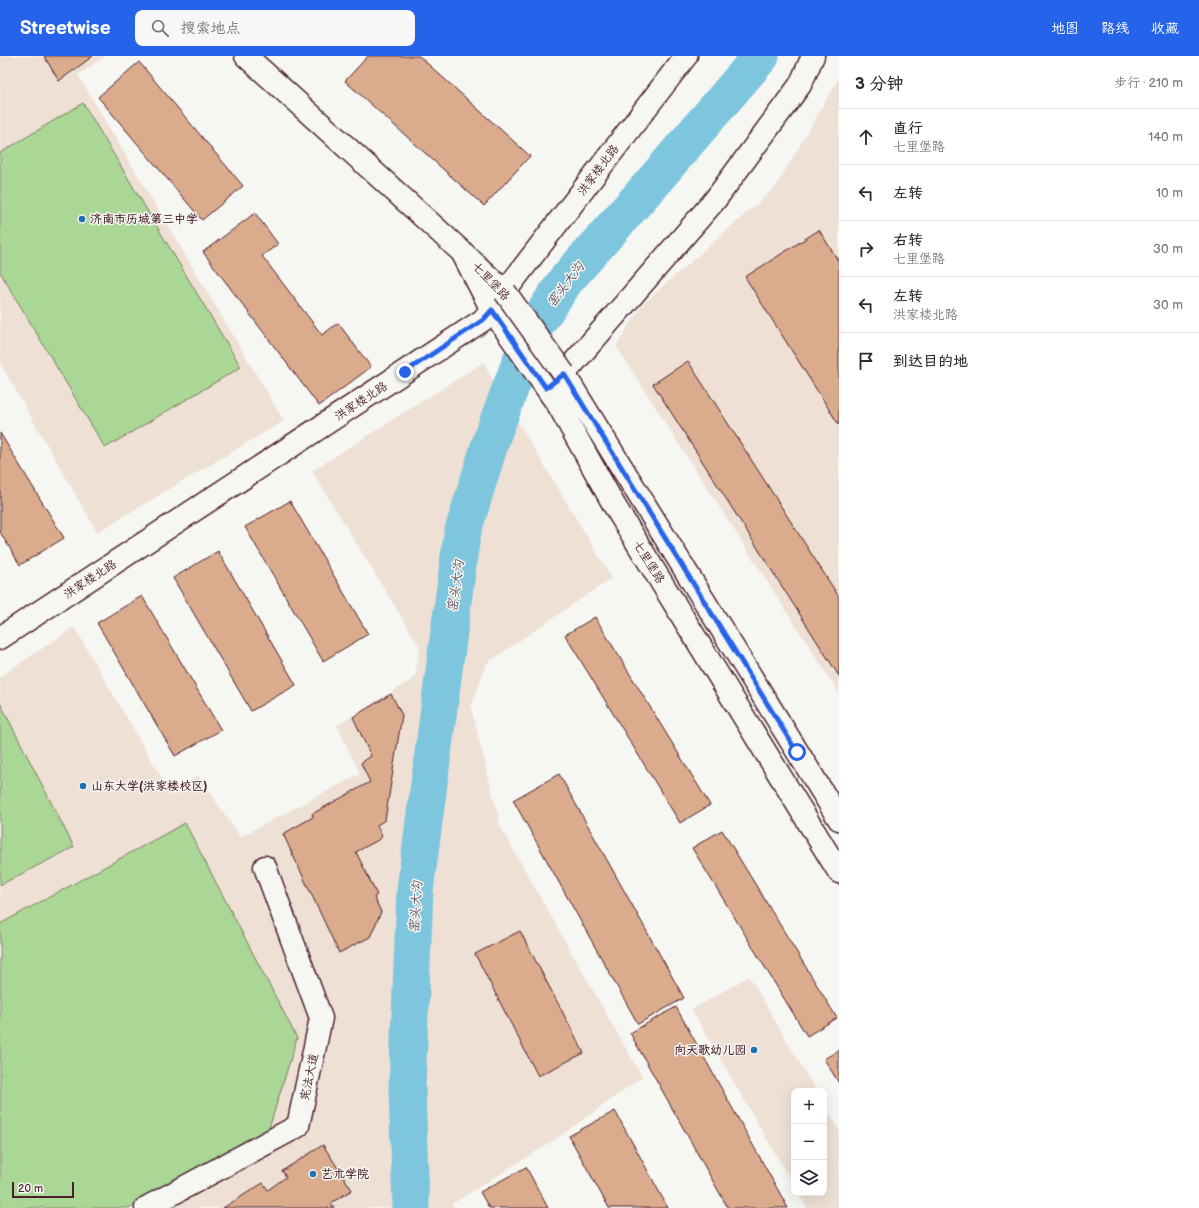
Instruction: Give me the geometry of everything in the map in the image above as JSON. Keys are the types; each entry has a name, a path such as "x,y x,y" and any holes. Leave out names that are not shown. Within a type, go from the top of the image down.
{"street":[{"name":"七里堡路","path":"246,56 505,292 564,374 839,819"},
{"name":"洪家楼北路","path":"0,638 483,320 686,56"},
{"path":"546,388 564,374 715,200 800,85 813,56"},
{"name":"七里堡路","path":"462,252 492,310 558,406 614,505 839,872"},
{"name":"宪法大道","path":"146,1208 298,1126 321,1018 266,867"}],"shaded area":[{"name":"济南市历城第三中学","path":"0,56 105,56 78,75 284,421 97,532 0,363"},
{"path":"839,78 839,693 616,346 643,304 775,188"},
{"name":"山东大学(洪家楼校区)","path":"484,362 492,379 612,578 487,663 471,707 501,828 642,1077 559,1137 452,1204 454,1208 0,1208 0,677 74,627 172,796 198,775 240,837 360,774 337,725 415,678 420,647 312,471"},
{"name":"向天歌幼儿园","path":"749,976 814,1088 791,1088 791,1181 692,1010"},
{"path":"827,1109 839,1130 839,1208 807,1208 800,1196 827,1196"}],"green space":[{"path":"83,103 241,367 105,448 0,272 0,153"},
{"path":"0,703 74,847 0,885"},
{"path":"185,823 297,1038 267,1135 129,1208 0,1208 0,924"}],"building":[{"path":"44,56 93,56 59,81"},
{"path":"368,56 419,56 530,156 484,206 345,81"},
{"path":"139,62 243,186 202,220 98,97"},
{"path":"255,213 278,244 262,256 322,335 338,323 371,367 319,406 203,252"},
{"path":"819,230 839,262 839,425 745,277"},
{"path":"688,361 839,597 839,676 653,384"},
{"path":"0,433 64,538 20,565 0,532"},
{"path":"290,501 368,634 323,661 245,527"},
{"path":"218,551 296,685 251,711 173,578"},
{"path":"142,596 221,730 175,756 97,623"},
{"path":"595,617 710,805 680,823 565,635"},
{"path":"391,694 402,715 385,820 377,825 382,836 380,839 356,852 377,895 374,897 381,912 370,937 339,953 283,834 313,817 312,814 370,782 361,763 371,756 353,717"},
{"path":"559,774 684,998 638,1024 513,800"},
{"path":"722,830 837,1018 807,1036 692,848"},
{"path":"520,931 584,1053 538,1076 475,954"},
{"path":"676,1007 788,1208 728,1208 630,1033"},
{"path":"839,1050 839,1083 824,1059"},
{"path":"615,1111 668,1208 609,1208 569,1136"},
{"name":"艺术学院","path":"323,1145 352,1190 331,1203 334,1208 223,1208 263,1183 268,1190 286,1177 282,1171"},
{"path":"526,1167 548,1208 489,1208 480,1192"}],"waterway":[{"name":"窑头大沟","path":"411,1208 407,1088 415,890 462,534 493,434 533,329 566,280 761,56"}],"place":[{"name":"济南市历城第三中学","path":"82,219"},
{"name":"山东大学(洪家楼校区)","path":"83,786"},
{"name":"向天歌幼儿园","path":"754,1050"},
{"name":"艺术学院","path":"313,1174"}],"route":[{"path":"405,372 483,320 492,310 546,388 564,374 797,752"}]}
